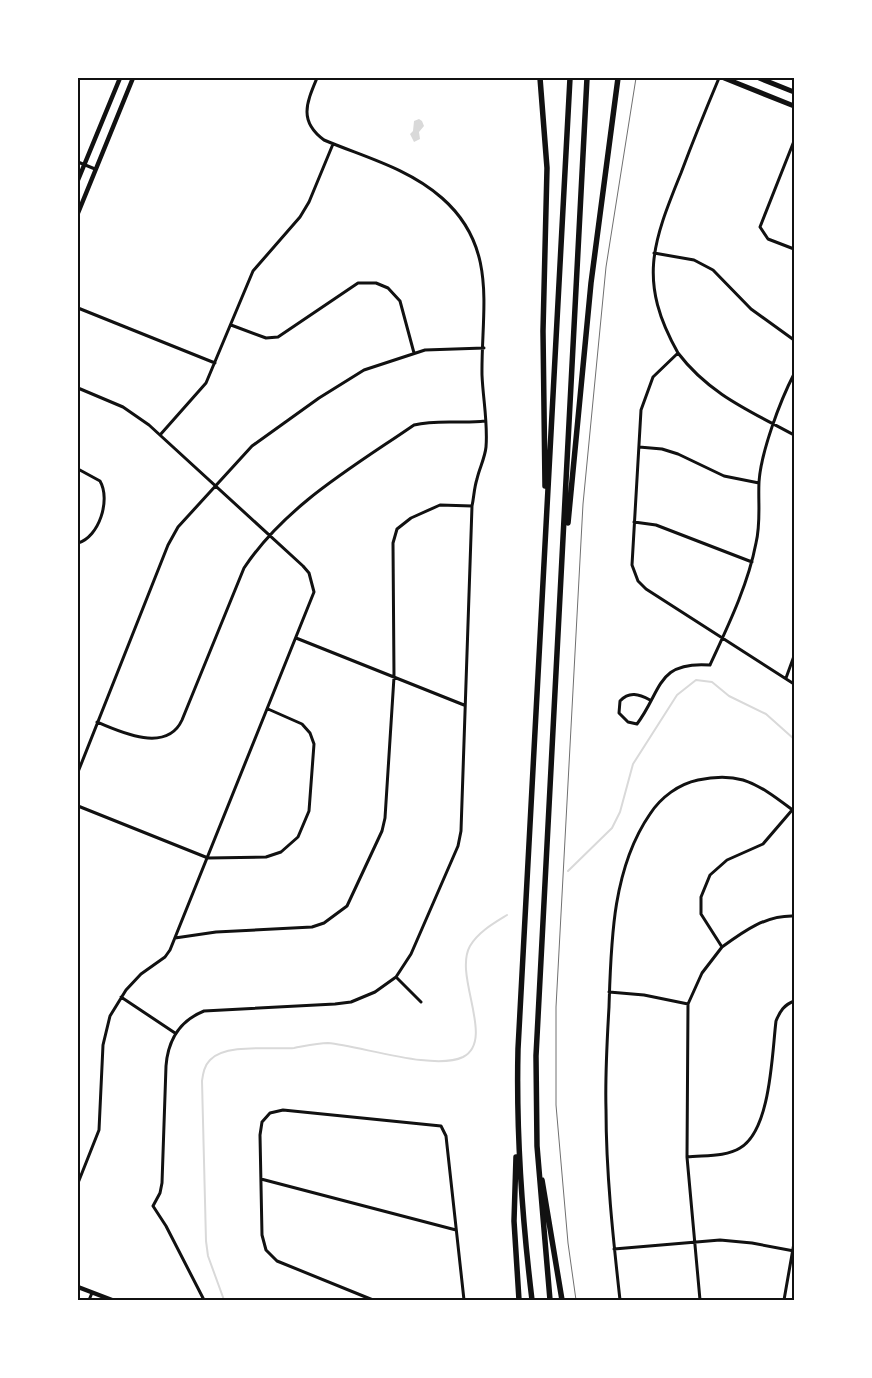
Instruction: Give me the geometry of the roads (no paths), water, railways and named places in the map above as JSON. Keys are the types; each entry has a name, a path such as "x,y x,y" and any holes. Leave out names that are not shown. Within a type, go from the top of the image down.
{"highway":[{"path":"540,78 547,168 543,331 543,450 546,518"},
{"path":"519,1300 514,1221 520,987 570,78"},
{"path":"550,1300 537,1146 538,996 587,78"},
{"path":"560,604 591,283 616,88 620,78"},
{"path":"724,78 794,106"},
{"path":"758,78 794,92"},
{"path":"517,1122 520,1180 532,1300"},
{"path":"537,1146 562,1300"}],"main road":[{"path":"78,180 120,78"},
{"path":"78,213 133,78"},
{"path":"78,1287 112,1300"}],"street":[{"path":"204,1300 166,1226 153,1206 160,1193 162,1183 167,1059 175,1032 188,1018 204,1011 351,1002 375,992 396,977 412,954 458,846 461,831 472,506 476,480 486,448 482,374 486,296 483,273 475,248 458,216 443,199 420,181 400,170 333,144 316,134 307,118 307,104 317,78"},
{"path":"719,78 664,214 654,253 653,285 658,309 661,321 678,353 702,381 726,398 794,435"},
{"path":"794,141 761,223 761,232 768,239 794,249"},
{"path":"160,435 199,393 215,363 253,271 296,223 309,202 333,144"},
{"path":"78,162 95,169"},
{"path":"654,253 694,260 713,270 751,309 794,340"},
{"path":"231,324 266,338 278,337 358,283 376,283 388,288 400,301 414,353"},
{"path":"78,308 215,363"},
{"path":"78,772 168,545 178,527 215,485 257,442 319,398 364,370 414,353 445,348 484,348"},
{"path":"678,353 659,369 647,387 641,410 632,565 635,574 646,589 794,684"},
{"path":"650,700 641,695 629,694 620,701 620,713 628,722 637,724 648,709 650,700 663,680 674,669 684,665 710,664 722,638 752,562 759,523 759,482 764,453 794,374"},
{"path":"78,388 123,407 142,419 304,566 314,592 176,938 168,954 141,974 121,997 107,1026 102,1045 99,1130 78,1183"},
{"path":"97,722 136,736 162,737 176,729 244,568 254,553 302,503 414,425 433,420 465,423 485,421"},
{"path":"639,447 670,452 696,461 724,476 759,482"},
{"path":"78,469 100,481 106,497 93,532 89,538 78,544"},
{"path":"176,938 216,932 312,927 337,916 348,906 382,831 385,818 394,677 393,543 398,528 411,518 440,505 472,506"},
{"path":"634,522 656,525 752,562"},
{"path":"296,638 464,705"},
{"path":"786,678 794,656"},
{"path":"78,806 208,858 266,857 281,852 298,837 309,811 314,751 312,738 307,728 296,720 268,709"},
{"path":"620,1300 614,1249 606,1109 609,992 618,900 628,861 645,820 662,799 679,787 704,778 741,779 758,786 794,810 763,844 728,860 710,875 701,897 701,914 722,947"},
{"path":"700,1300 687,1157 688,1004 702,973 722,947 752,926 786,916 794,916"},
{"path":"396,977 421,1002"},
{"path":"609,992 644,994 688,1004"},
{"path":"121,997 175,1032"},
{"path":"687,1157 728,1152 739,1149 748,1142 761,1118 768,1092 776,1021 780,1011 787,1003 794,1001"},
{"path":"373,1300 365,1299 280,1262 266,1250 262,1235 260,1135 261,1126 267,1115 284,1110 441,1126 446,1136 464,1300"},
{"path":"261,1179 456,1230"},
{"path":"614,1249 695,1241 733,1240 794,1251"},
{"path":"784,1300 794,1243"},
{"path":"89,1300 92,1292"}],"waterway":[{"path":"568,871 612,828 620,812 633,764 677,695 696,680 712,682 729,696 766,714 794,739"},
{"path":"224,1300 208,1256 206,1241 202,1081 208,1062 217,1055 238,1049 294,1048 328,1043 416,1060 450,1061 463,1057 472,1049 476,1037 466,974 466,959 470,946 482,932 507,915"}],"tram line":[{"path":"576,1300 568,1243 556,1105 556,1007 583,504 606,267 636,78"}]}
